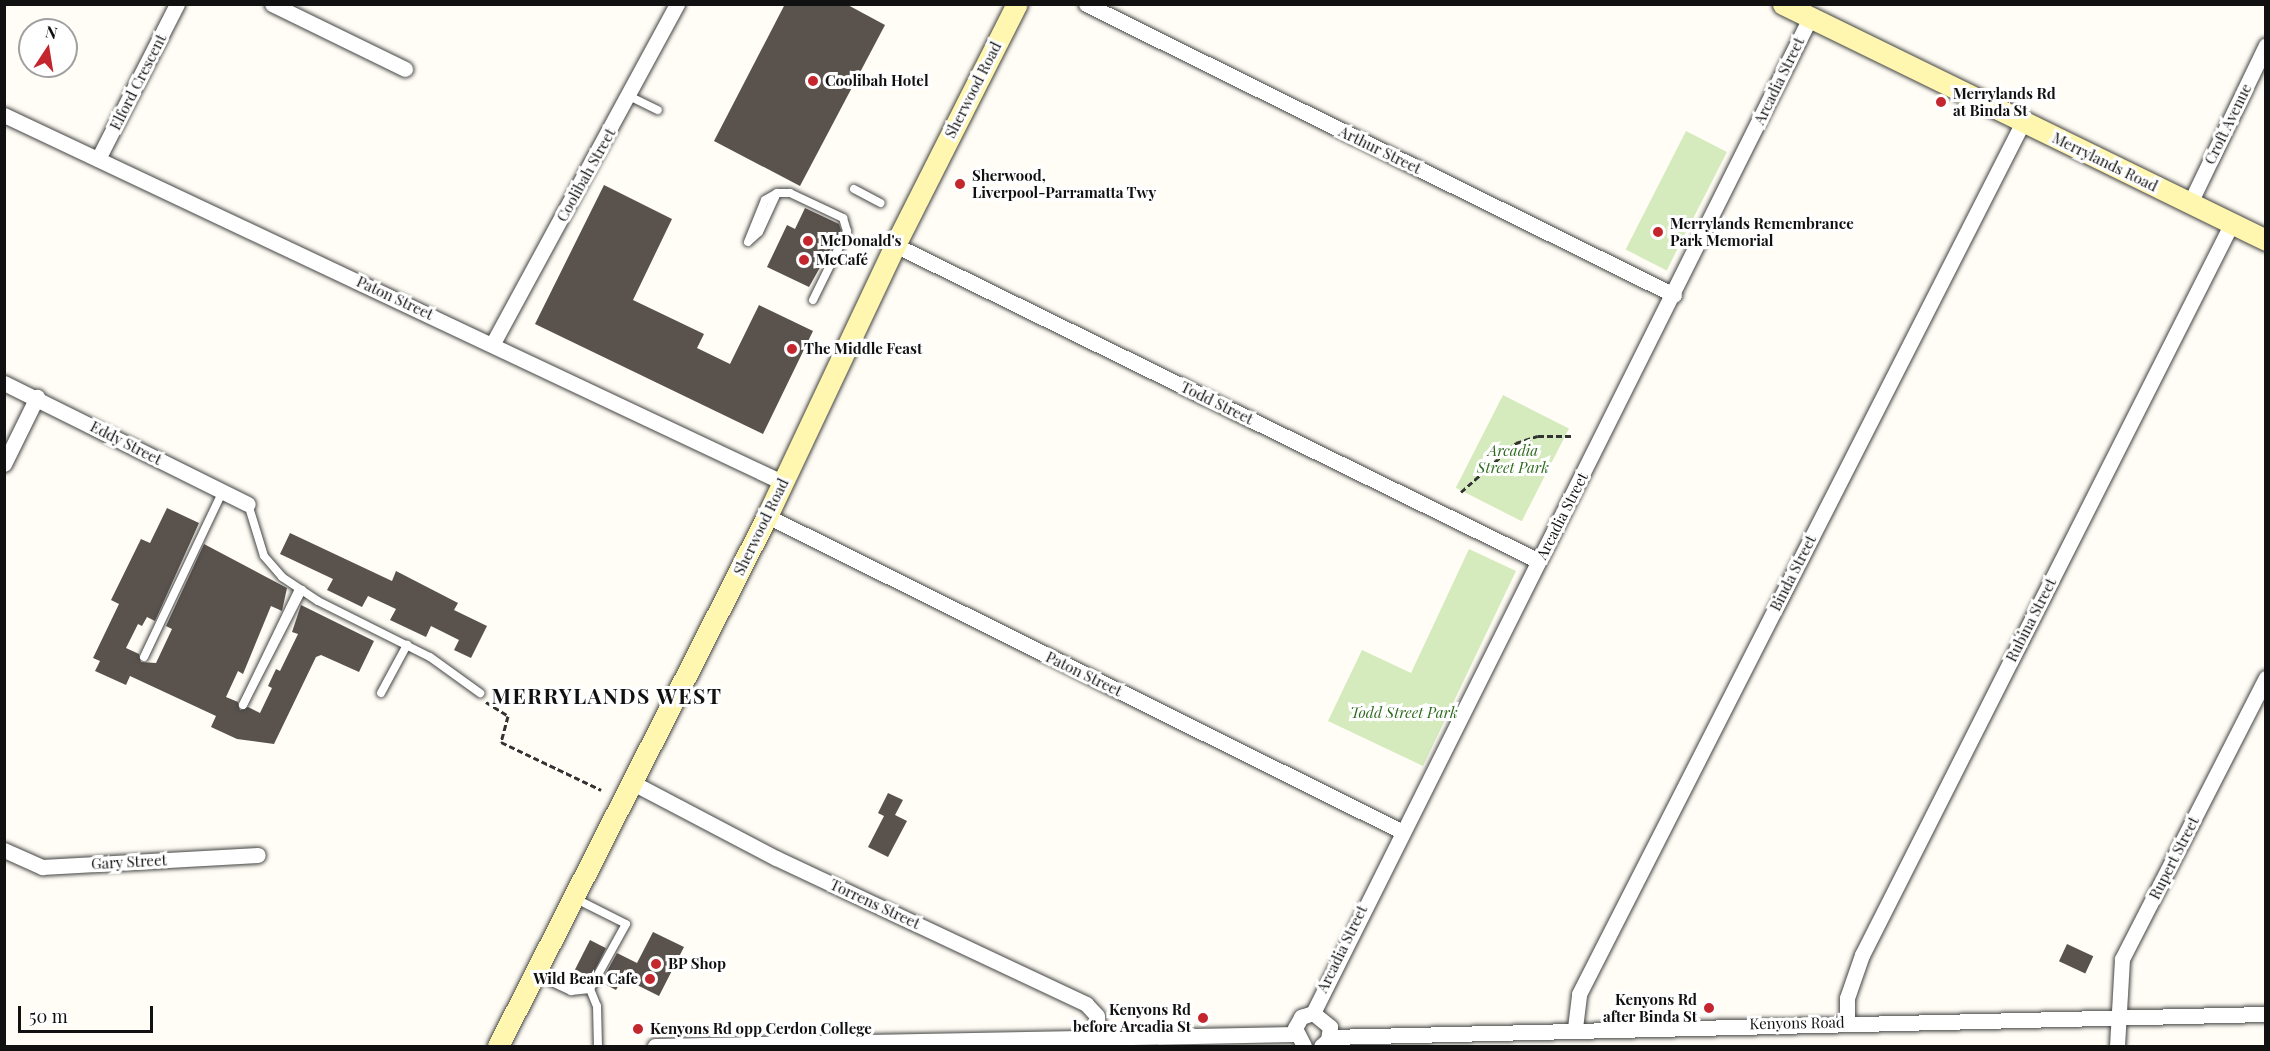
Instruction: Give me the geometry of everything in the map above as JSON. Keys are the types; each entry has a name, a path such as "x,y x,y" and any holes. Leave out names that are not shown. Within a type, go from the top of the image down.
{"main road":[{"name":"Sherwood Road","path":"498,1047 784,483 895,245 1017,4"},
{"name":"Merrylands Road","path":"1783,4 2265,240"}],"street":[{"name":"Elford Crescent","path":"98,159 177,4"},
{"path":"272,4 405,69"},
{"name":"Coolibah Street","path":"493,344 677,4"},
{"name":"Arthur Street","path":"1086,4 1674,295"},
{"name":"Arcadia Street","path":"1299,1040 1299,1019 1313,1013 1401,831 1674,295 1810,18"},
{"name":"Croft Avenue","path":"2190,203 2265,45"},
{"name":"Paton Street","path":"4,115 784,483"},
{"name":"Binda Street","path":"1575,1028 1579,994 2023,122"},
{"name":"Rubina Street","path":"1847,1022 1847,998 1862,956 2232,223"},
{"name":"Todd Street","path":"895,245 1539,561"},
{"name":"Eddy Street","path":"4,383 248,504"},
{"path":"4,464 37,398"},
{"name":"Paton Street","path":"767,516 1401,831"},
{"name":"Rupert Street","path":"2117,1047 2122,959 2265,678"},
{"name":"Torrens Street","path":"633,783 776,858 1086,1004 1097,1016 1098,1037"},
{"name":"Gary Street","path":"4,850 42,867 258,855"},
{"path":"1313,1013 1327,1021 1325,1042"},
{"name":"Kenyons Road","path":"1325,1042 1575,1028 2265,1014"},
{"path":"655,1047 928,1044 1098,1037 1299,1040"}],"lane":[{"path":"629,96 658,110"},
{"path":"854,189 880,203"},
{"path":"748,242 765,200 777,193 790,193 843,218 847,231 813,300"},
{"path":"144,657 222,493"},
{"path":"248,504 264,556 282,577 302,590 407,645 480,693"},
{"path":"300,589 302,590 246,706 243,705 300,589"},
{"path":"381,693 407,645"},
{"path":"574,898 627,924 590,989"},
{"path":"535,974 571,991 590,989"},
{"path":"590,989 597,1006 598,1047"}],"path":[{"path":"1461,492 1516,443 1538,436 1572,436"},
{"path":"480,693 486,702 508,716 501,742 601,790"}],"green space":[{"path":"1686,131 1727,152 1667,270 1626,250"},
{"name":"Arcadia Street Park","path":"1503,395 1569,429 1522,521 1456,488"},
{"name":"Todd Street Park","path":"1469,549 1516,571 1423,766 1328,721 1362,650 1411,673"}],"building":[{"path":"785,4 846,4 885,25 800,186 714,141"},
{"path":"604,185 672,219 633,300 704,334 697,348 730,364 759,305 813,331 763,434 535,324"},
{"name":"McDonald's","path":"805,208 839,224 841,230 809,287 767,267 787,225 795,229"},
{"path":"167,508 199,523 155,621 147,617 142,626 138,624 126,648 139,654 141,662 156,663 172,629 166,626 204,544 287,588 282,611 271,606 243,674 238,671 226,697 238,702 240,710 248,707 260,713 272,688 268,686 276,669 280,671 298,634 292,632 301,605 374,641 359,672 321,655 316,657 274,744 237,739 211,727 216,716 130,676 126,685 95,671 100,661 93,658 119,604 111,600 141,539 150,543"},
{"path":"290,533 392,581 396,571 458,603 454,610 487,626 471,658 454,650 459,640 431,626 426,637 390,620 396,609 368,596 362,607 327,590 333,579 280,554"},
{"path":"888,793 903,800 895,815 907,821 888,857 868,847 884,816 878,813"},
{"name":"BP Shop","path":"653,932 684,947 659,996 623,978 616,990 601,982 617,953 637,963"},
{"path":"590,940 606,948 591,978 575,969"},
{"path":"2067,944 2093,956 2085,973 2059,961"}],"place":[{"name":"Coolibah Hotel","path":"813,81"},
{"name":"Merrylands Rd at Binda St","path":"1941,102"},
{"name":"Sherwood, Liverpool-Parramatta Twy","path":"960,184"},
{"name":"Merrylands Remembrance Park Memorial","path":"1658,232"},
{"name":"McDonald's","path":"808,241"},
{"name":"McCafé","path":"804,260"},
{"name":"The Middle Feast","path":"792,349"},
{"name":"BP Shop","path":"656,964"},
{"name":"Wild Bean Cafe","path":"650,979"},
{"name":"Kenyons Rd after Binda St","path":"1709,1008"},
{"name":"Kenyons Rd before Arcadia St","path":"1203,1018"},
{"name":"Kenyons Rd opp Cerdon College","path":"638,1029"}],"district":[{"name":"MERRYLANDS WEST","path":"607,695"}]}
